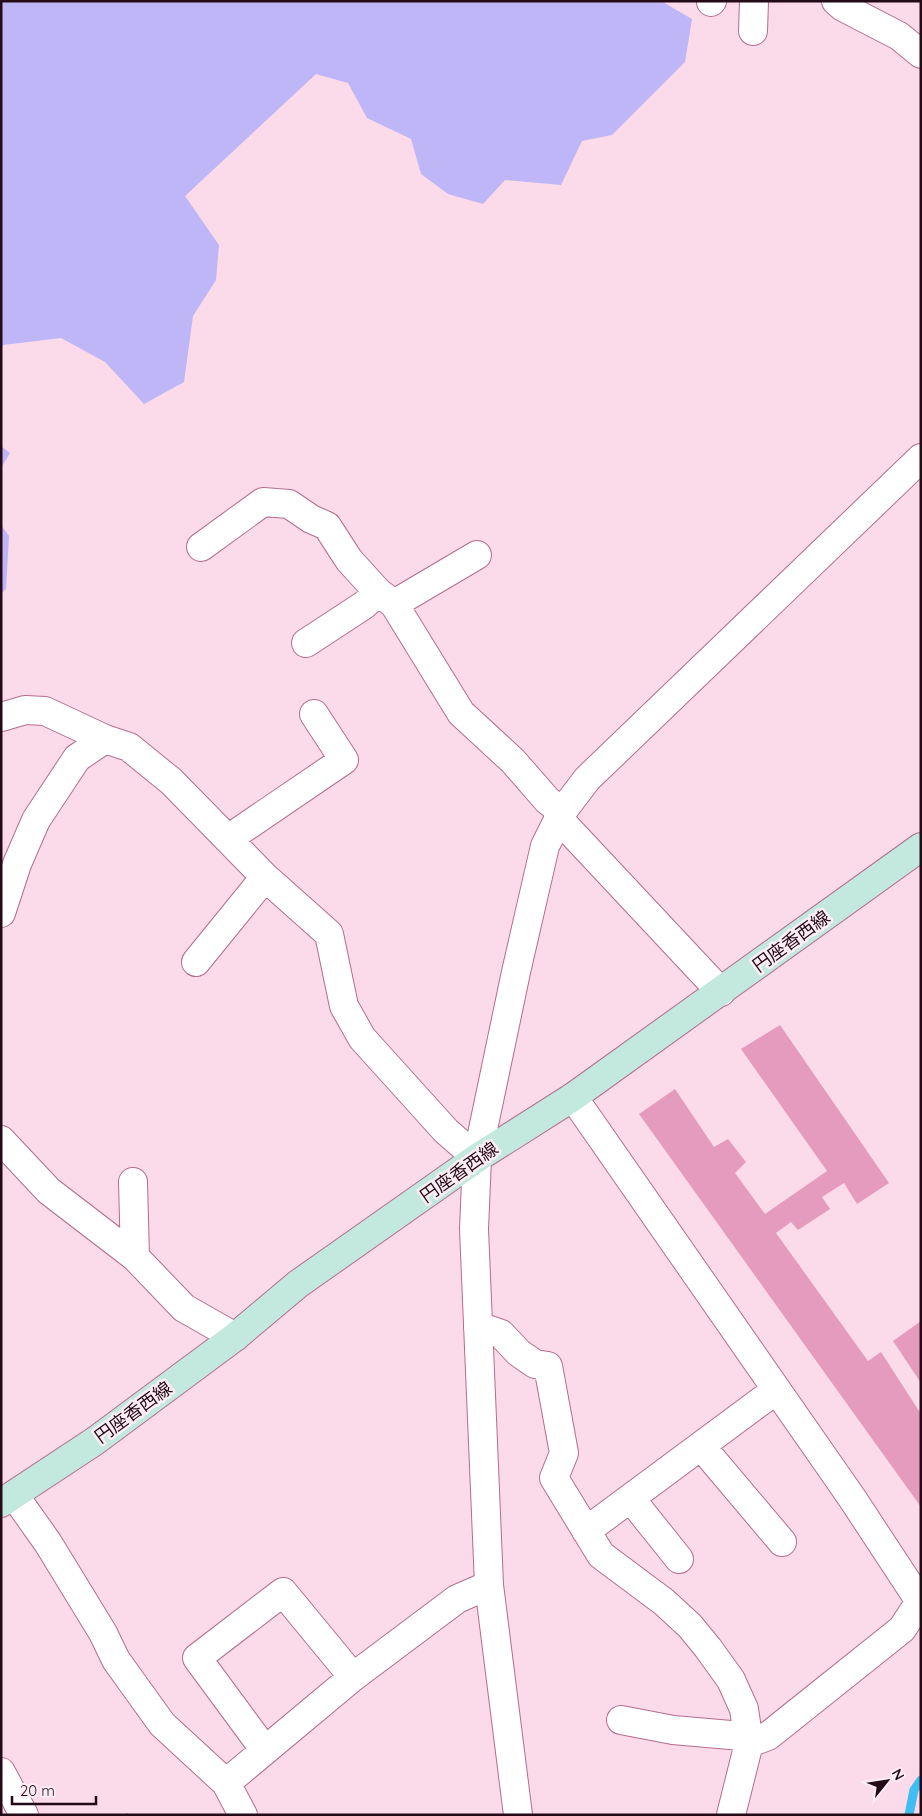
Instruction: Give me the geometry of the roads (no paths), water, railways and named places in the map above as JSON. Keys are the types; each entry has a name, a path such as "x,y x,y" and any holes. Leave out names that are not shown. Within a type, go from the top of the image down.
{"main road":[{"name":"円座香西線","path":"7,1499 95,1441 235,1337 298,1284 477,1158 573,1096 721,992 921,847"}],"street":[{"path":"753,31 754,1"},
{"path":"841,3 899,36 921,54"},
{"path":"518,1815 489,1585 474,1229 477,1158 516,972 545,846 560,815 587,779 644,722 921,458"},
{"path":"200,547 263,502 289,504 327,526 349,560 386,598 461,713 514,761 560,815 721,992"},
{"path":"306,643 364,605 386,598 477,555"},
{"path":"1,717 25,710 45,711 105,739 129,747 164,776 265,877 328,934 344,1006 362,1038 446,1131 477,1158"},
{"path":"228,839 344,760 314,714"},
{"path":"1,912 17,864 36,820 78,758 105,739"},
{"path":"196,962 265,877"},
{"path":"573,1096 852,1498 920,1601 902,1629 768,1736 749,1743"},
{"path":"1,1140 49,1191 135,1257 184,1308 235,1337"},
{"path":"133,1182 135,1257"},
{"path":"478,1326 502,1334 519,1353 535,1364 548,1366 564,1453 554,1478 601,1555 664,1602 690,1626 731,1680 744,1709 749,1743 731,1815"},
{"path":"586,1531 776,1390"},
{"path":"701,1446 782,1542"},
{"path":"7,1499 48,1542 103,1633 116,1660 162,1724 226,1783 243,1815"},
{"path":"631,1499 680,1559"},
{"path":"226,1783 264,1749 353,1677 457,1599 489,1585"},
{"path":"264,1749 197,1658 283,1592 353,1677"},
{"path":"621,1720 674,1730 742,1736 749,1743"},
{"path":"4,1782 24,1815"}],"waterway":[{"path":"909,1815 914,1790 921,1780"}]}
